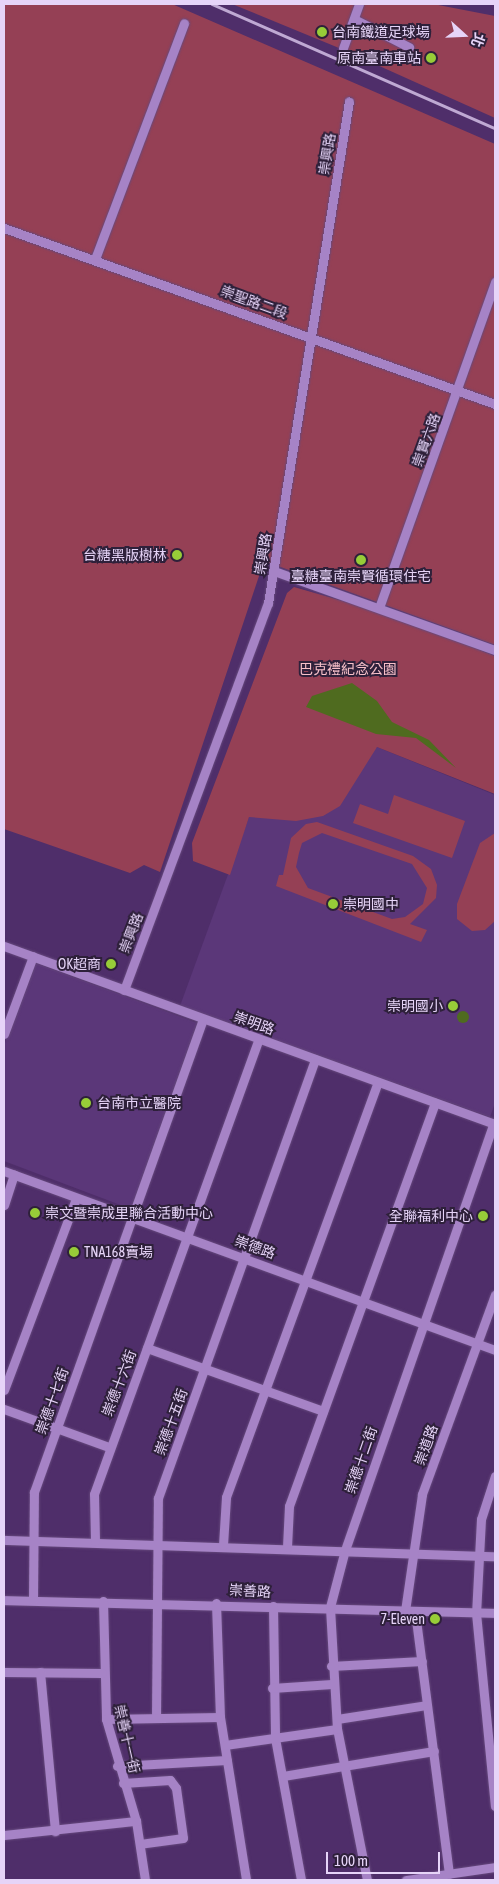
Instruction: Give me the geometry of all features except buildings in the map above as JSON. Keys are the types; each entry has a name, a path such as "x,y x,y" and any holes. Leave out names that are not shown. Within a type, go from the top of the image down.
{"street":[{"path":"343,48 359,4"},
{"path":"354,19 410,47"},
{"path":"95,260 184,24"},
{"name":"崇興路","path":"124,990 244,674 274,571 349,102"},
{"name":"崇聖路二段","path":"4,228 495,404"},
{"name":"崇賢六路","path":"380,606 459,390 495,282"},
{"path":"274,571 380,606 495,650"},
{"name":"崇明路","path":"4,946 494,1124"},
{"path":"4,1034 33,956"},
{"name":"崇德十七街","path":"32,1600 34,1492 203,1019"},
{"name":"崇德十六街","path":"95,1541 94,1494 259,1040"},
{"name":"崇德十五街","path":"156,1718 158,1498 315,1059"},
{"path":"223,1545 226,1497 378,1082"},
{"path":"287,1548 289,1506 435,1103"},
{"name":"崇德十二街","path":"367,1880 337,1729 332,1684 330,1607 344,1550 494,1124"},
{"name":"崇德路","path":"4,1171 363,1300 495,1350"},
{"path":"4,1205 14,1175"},
{"path":"4,1390 76,1198"},
{"name":"崇道路","path":"405,1611 412,1552 422,1494 495,1295"},
{"path":"147,1348 323,1411"},
{"path":"4,1409 110,1447"},
{"path":"495,1476 481,1519 476,1613 495,1806"},
{"path":"4,1540 158,1542 495,1556"},
{"name":"崇善路","path":"4,1600 216,1603 495,1614"},
{"name":"崇善十一街","path":"103,1601 102,1673 106,1720 116,1766 136,1820 145,1880"},
{"path":"216,1603 220,1717 246,1880"},
{"path":"273,1606 272,1688 275,1738 301,1880"},
{"path":"415,1612 449,1874"},
{"path":"331,1666 422,1661"},
{"path":"4,1672 102,1673"},
{"path":"40,1672 55,1831"},
{"path":"272,1688 332,1684"},
{"path":"336,1719 426,1705"},
{"path":"106,1720 220,1717"},
{"path":"225,1745 337,1729"},
{"path":"283,1776 434,1750"},
{"path":"116,1766 227,1760"},
{"path":"122,1783 170,1780 176,1788 183,1838 140,1844"},
{"path":"4,1835 55,1831 136,1820"},
{"path":"406,1880 449,1874 473,1876 495,1868"}],"shaded area":[{"path":"352,683 377,701 392,722 429,740 456,768 416,738 376,734 306,707 312,696"},
{"name":"崇明國中","path":"377,747 495,795 495,1103 490,1117 180,1006 249,817"},
{"name":"台南市立醫院","path":"35,963 197,1023 131,1209 4,1161 4,1045"},
{"path":"463,1011 469,1017 463,1023 457,1017"}],"green space":[{"path":"4,4 172,4 495,144 495,645 264,561 160,872 144,865 130,873 4,829"},
{"name":"台南鐵道足球場","path":"232,4 356,4 339,48"},
{"path":"363,4 433,4 495,16 495,118 346,51"},
{"name":"巴克禮紀念公園","path":"294,587 388,614 495,656 495,794 377,747 340,806 323,816 296,821 249,817 230,875 193,861 192,843 287,593"},
{"path":"394,795 465,821 452,858 353,823 360,804 388,814"},
{"path":"317,822 413,856 431,869 437,885 436,898 410,924 427,930 421,942 276,886 279,875 283,875 291,838 306,824","holes":["322,833 412,864 427,888 423,904 405,917 392,919 308,888 296,867 302,843"]},
{"path":"495,833 495,921 485,930 472,931 457,919 457,904 480,843"}],"railway":[{"path":"212,4 495,128"}],"place":[{"name":"台南鐵道足球場","path":"322,32"},
{"name":"原南臺南車站","path":"431,58"},
{"name":"台糖黑版樹林","path":"177,555"},
{"name":"臺糖臺南崇賢循環住宅","path":"361,560"},
{"name":"崇明國中","path":"333,904"},
{"name":"OK超商","path":"111,964"},
{"name":"崇明國小","path":"453,1006"},
{"name":"台南市立醫院","path":"86,1103"},
{"name":"崇文暨崇成里聯合活動中心","path":"35,1213"},
{"name":"全聯福利中心","path":"483,1216"},
{"name":"TNA168賣場","path":"74,1252"},
{"name":"7-Eleven","path":"435,1619"}]}
